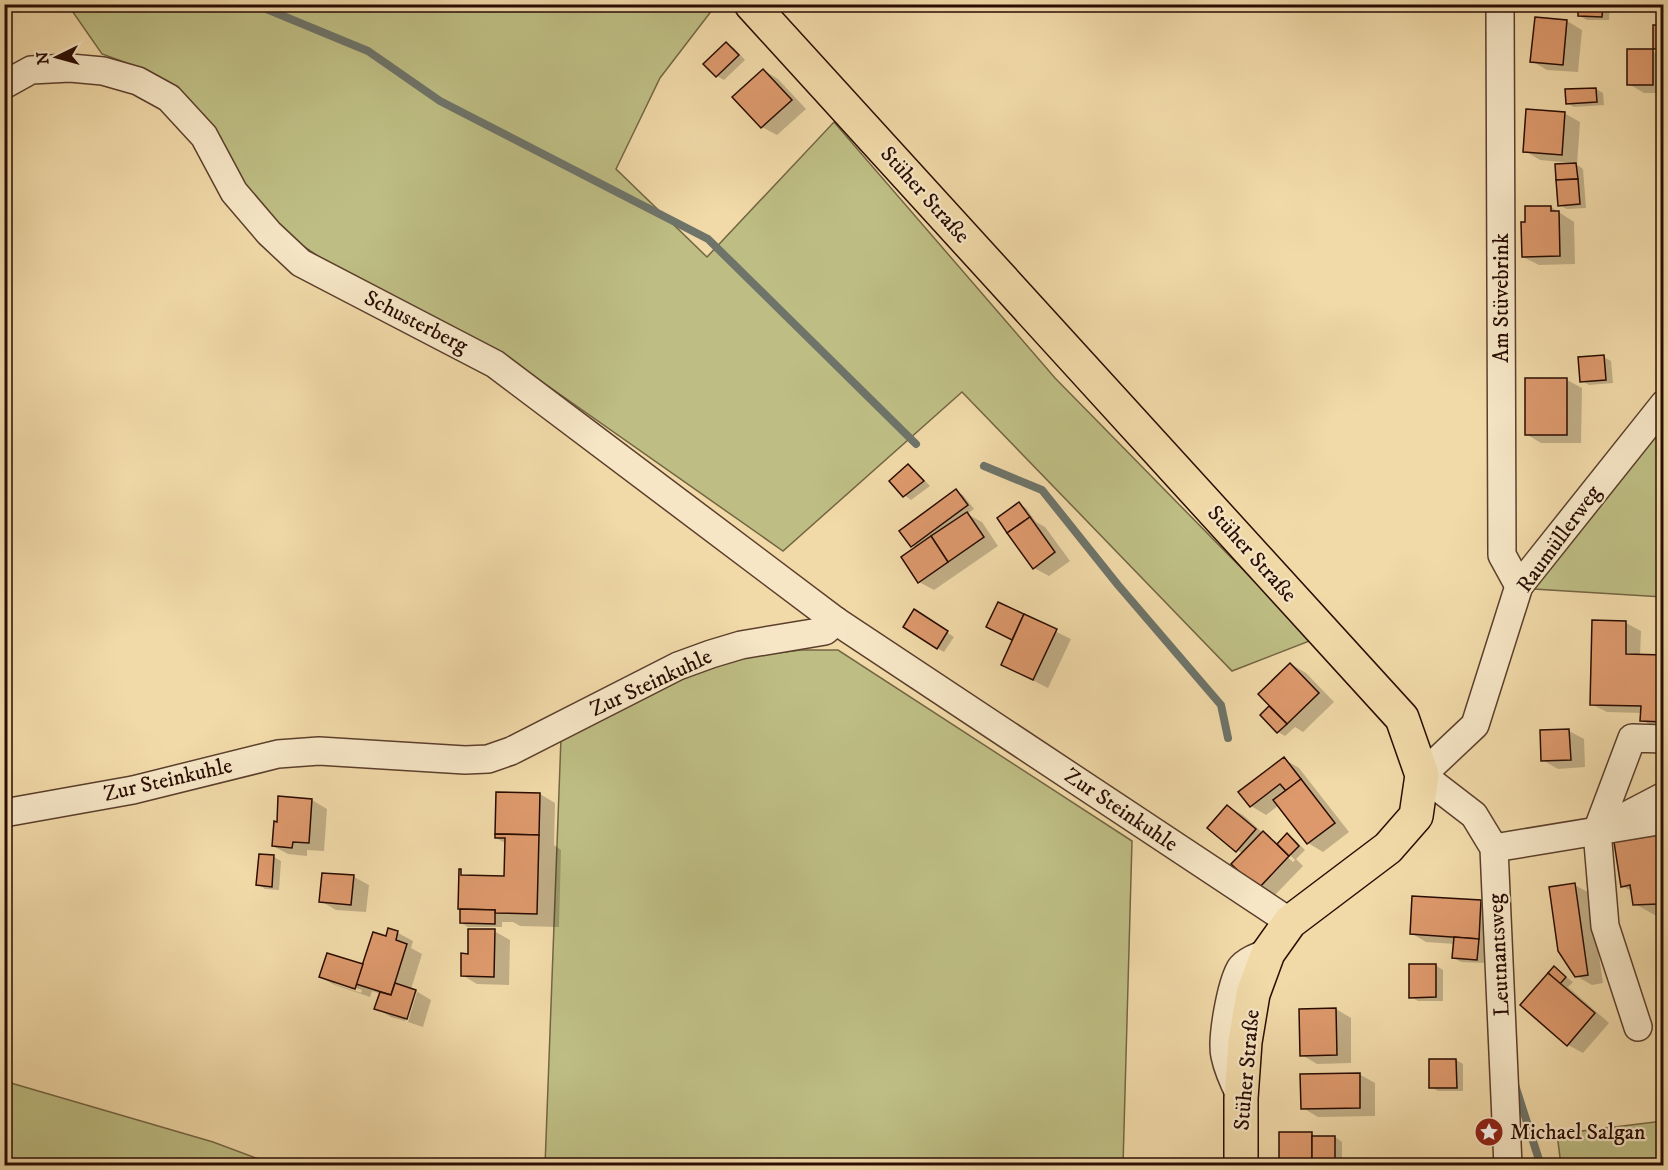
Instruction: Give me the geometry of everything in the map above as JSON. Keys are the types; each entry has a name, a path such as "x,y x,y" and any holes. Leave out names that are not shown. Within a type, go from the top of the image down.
{"main road":[{"name":"Stüher Straße","path":"751,4 1402,718 1422,775 1416,816 1388,848 1290,922 1268,953 1251,1004 1245,1042 1240,1098 1241,1166"}],"street":[{"name":"Am Stüvebrink","path":"1500,4 1502,555 1520,586"},
{"name":"Schusterberg","path":"4,85 31,70 70,68 103,71 138,81 169,98 204,136 234,192 268,233 301,263 495,363 836,621"},
{"name":"Raumüllerweg","path":"1422,775 1475,725 1520,586 1664,404"},
{"name":"Zur Steinkuhle","path":"4,813 133,790 278,754 319,751 465,760 488,759 511,751 678,666 741,645 825,631 836,621 1290,922"},
{"path":"1638,1027 1605,926 1597,831 1632,738 1664,739"},
{"name":"Leutnantsweg","path":"1422,775 1474,815 1494,848 1508,1166"},
{"path":"1597,831 1664,796"},
{"path":"1494,848 1664,820"}],"green space":[{"path":"68,5 716,5 660,78 616,169 707,257 834,122 1055,378 1312,640 1232,671 962,392 783,551 501,353 321,258 278,229 143,69 102,54"},
{"path":"1663,427 1663,597 1534,589"},
{"path":"801,650 838,650 1132,841 1123,1165 545,1166 561,738 684,676 743,657"},
{"path":"4,1081 213,1142 275,1165 5,1165"},
{"path":"1663,1121 1663,1165 1561,1165 1557,1134"}],"building":[{"path":"1578,4 1603,4 1602,17 1578,16"},
{"path":"1535,17 1567,20 1563,65 1530,62"},
{"path":"1653,25 1664,25 1664,49 1653,49"},
{"path":"726,42 739,55 716,77 703,64"},
{"path":"1627,49 1653,49 1653,85 1627,85"},
{"path":"763,69 792,100 761,128 732,97"},
{"path":"1596,88 1597,102 1566,104 1565,89"},
{"path":"1526,109 1565,112 1562,155 1523,152"},
{"path":"1576,163 1578,179 1556,180 1555,164"},
{"path":"1578,179 1580,204 1558,206 1556,180"},
{"path":"1525,206 1551,206 1551,211 1559,211 1560,256 1522,257 1521,222 1525,222"},
{"path":"1604,355 1606,380 1580,382 1578,357"},
{"path":"1525,378 1567,378 1567,435 1525,435"},
{"path":"908,464 924,481 903,497 889,481"},
{"path":"956,489 968,505 911,547 899,531"},
{"path":"1019,502 1030,517 1007,533 997,518"},
{"path":"967,512 984,537 948,562 931,536"},
{"path":"1030,517 1055,552 1033,569 1007,533"},
{"path":"931,536 948,562 918,583 901,557"},
{"path":"998,602 1024,614 1012,640 986,627"},
{"path":"914,609 948,631 937,649 903,627"},
{"path":"1024,614 1057,629 1033,680 1001,665"},
{"path":"1592,620 1626,621 1626,654 1664,655 1664,722 1640,721 1641,706 1590,705"},
{"path":"1290,663 1319,693 1287,724 1258,694"},
{"path":"1269,706 1287,724 1277,733 1260,715"},
{"path":"1569,729 1571,760 1541,761 1540,730"},
{"path":"1284,757 1301,779 1286,791 1280,784 1250,807 1238,792"},
{"path":"1301,779 1335,823 1307,844 1273,800"},
{"path":"496,792 540,793 539,835 495,834"},
{"path":"278,796 312,799 309,843 293,842 292,848 272,846 274,821 277,822"},
{"path":"1227,805 1256,829 1236,852 1207,828"},
{"path":"1263,831 1289,856 1258,889 1231,864"},
{"path":"1287,833 1299,846 1289,856 1277,844"},
{"path":"495,834 539,835 537,914 458,909 459,869 461,869 461,875 504,876 505,838 495,838"},
{"path":"1664,834 1664,1041 1660,1041 1658,904 1633,905 1630,885 1621,887 1614,842"},
{"path":"259,854 274,855 272,887 256,885"},
{"path":"322,873 354,875 351,905 319,902"},
{"path":"1575,883 1588,975 1575,977 1558,951 1549,887"},
{"path":"1412,896 1481,900 1479,939 1410,934"},
{"path":"460,909 495,910 495,924 460,923"},
{"path":"388,928 398,931 396,940 407,944 391,995 356,984 373,932 386,936"},
{"path":"468,929 495,929 494,977 461,976 461,953 468,954"},
{"path":"1454,937 1479,939 1477,960 1452,958"},
{"path":"327,953 363,964 355,989 319,977"},
{"path":"1409,964 1436,964 1436,997 1409,998"},
{"path":"1554,966 1566,977 1560,984 1548,973"},
{"path":"1548,973 1595,1013 1567,1046 1520,1005"},
{"path":"395,983 416,990 407,1019 374,1009 380,992 391,995"},
{"path":"1336,1008 1337,1055 1300,1056 1299,1009"},
{"path":"1429,1059 1456,1059 1457,1088 1429,1088"},
{"path":"1360,1073 1360,1108 1301,1109 1300,1074"},
{"path":"1279,1132 1312,1132 1312,1164 1279,1164"},
{"path":"1312,1136 1335,1136 1335,1161 1312,1162"},
{"path":"1374,1161 1374,1166 1344,1166 1344,1162"}],"waterway":[{"path":"254,4 368,51 440,101 708,239 916,444"},
{"path":"984,466 1042,490 1118,585 1221,705 1228,738"},
{"path":"1515,1085 1541,1166"}],"place":[{"name":"Michael Salgan","path":"1489,1132"}]}
